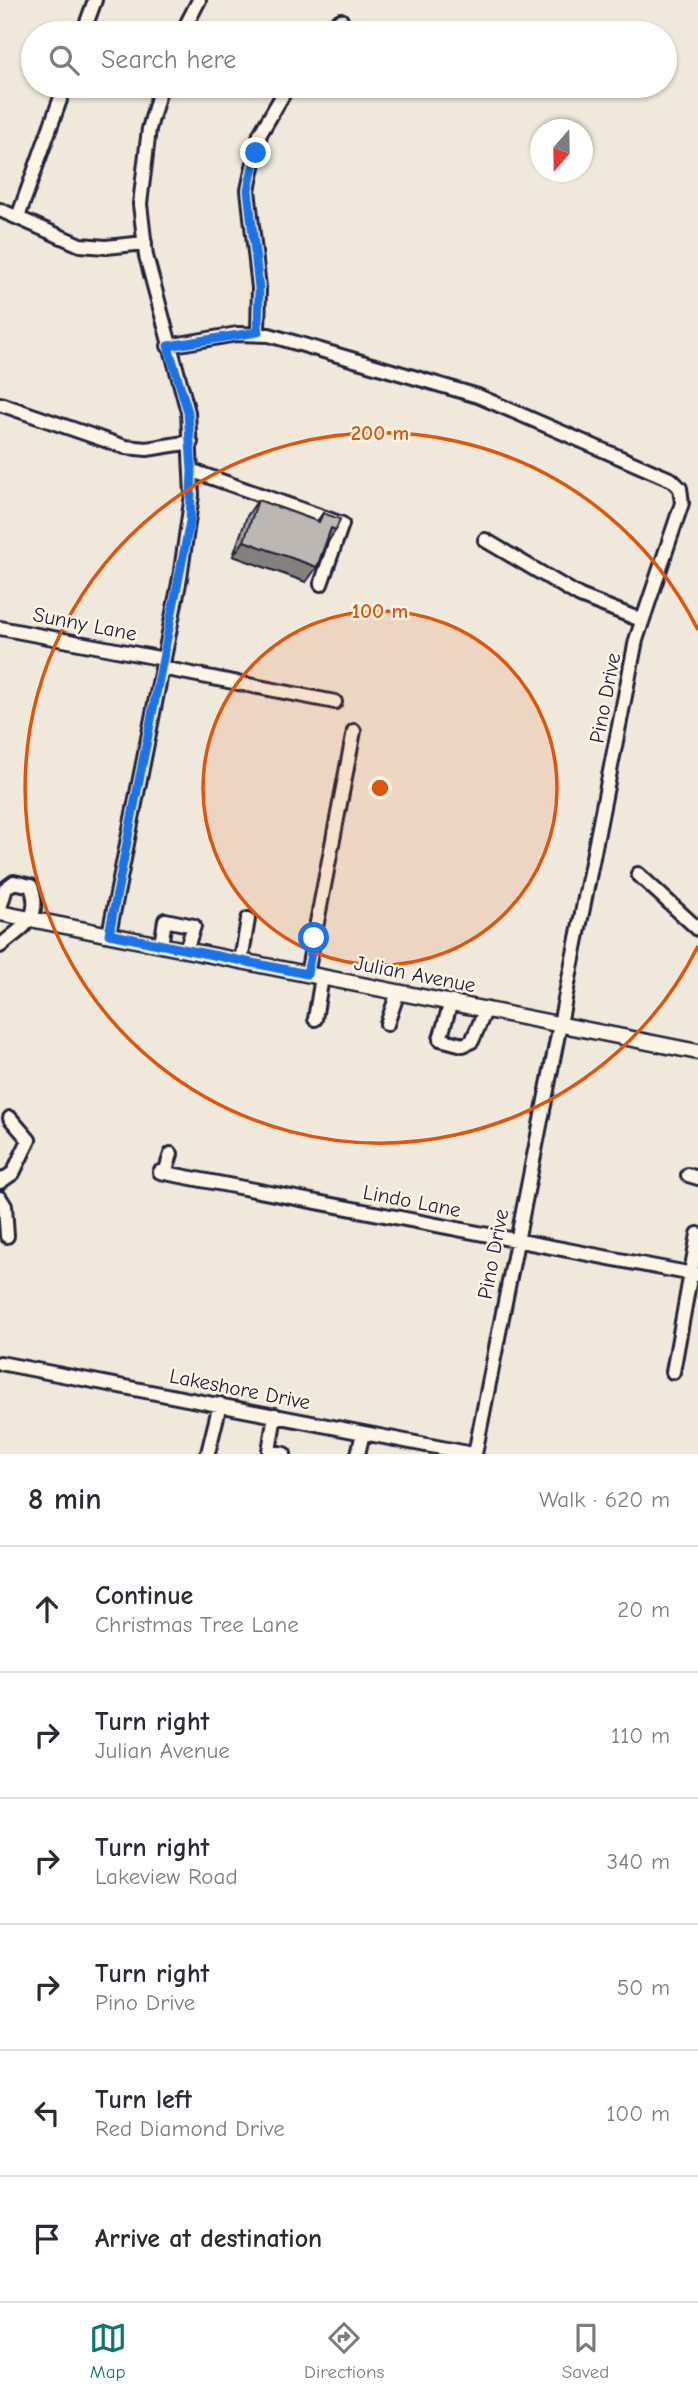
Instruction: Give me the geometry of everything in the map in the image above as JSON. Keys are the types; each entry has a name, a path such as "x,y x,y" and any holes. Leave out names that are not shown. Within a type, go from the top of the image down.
{"main road":[{"name":"Julian Avenue","path":"0,911 698,1052"}],"street":[{"path":"87,21 95,0"},
{"path":"188,21 199,0"},
{"path":"19,217 61,98"},
{"path":"109,934 190,521 192,471 188,412 168,346 145,243 140,204 149,129 158,98"},
{"path":"258,332 259,288 248,190 260,134 281,98"},
{"path":"0,210 54,236 80,245 106,247 145,243"},
{"name":"Pino Drive","path":"168,346 258,332 478,396 672,480 680,488 682,503 641,620 558,1023 474,1454"},
{"path":"0,404 114,445 147,449 191,442"},
{"path":"192,471 342,524 321,584"},
{"path":"485,540 580,596 641,620"},
{"name":"Sunny Lane","path":"0,628 335,702"},
{"path":"315,1019 315,975 354,732"},
{"path":"638,874 698,929"},
{"path":"0,911 6,888 13,882 31,886 35,906 33,919 0,946"},
{"path":"241,961 248,919"},
{"path":"160,945 165,920 194,926 186,950"},
{"path":"387,1024 398,992"},
{"path":"451,1002 440,1039 463,1045 472,1041 486,1009"},
{"path":"0,1182 13,1173 29,1140 10,1118"},
{"name":"Lindo Lane","path":"171,1154 162,1173 695,1275"},
{"path":"0,1198 5,1206 7,1236"},
{"path":"673,1372 695,1275 698,1234"},
{"name":"Lakeshore Drive","path":"0,1363 474,1454"},
{"path":"208,1453 220,1405"},
{"path":"275,1415 268,1452 284,1454"},
{"path":"358,1454 363,1433"}],"building":[{"path":"258,500 319,522 323,513 340,519 336,530 331,528 317,567 244,541"}],"route":[{"path":"256,153 248,190 259,288 258,332 168,346 188,412 192,471 190,521 109,934 307,974 314,938"}]}
